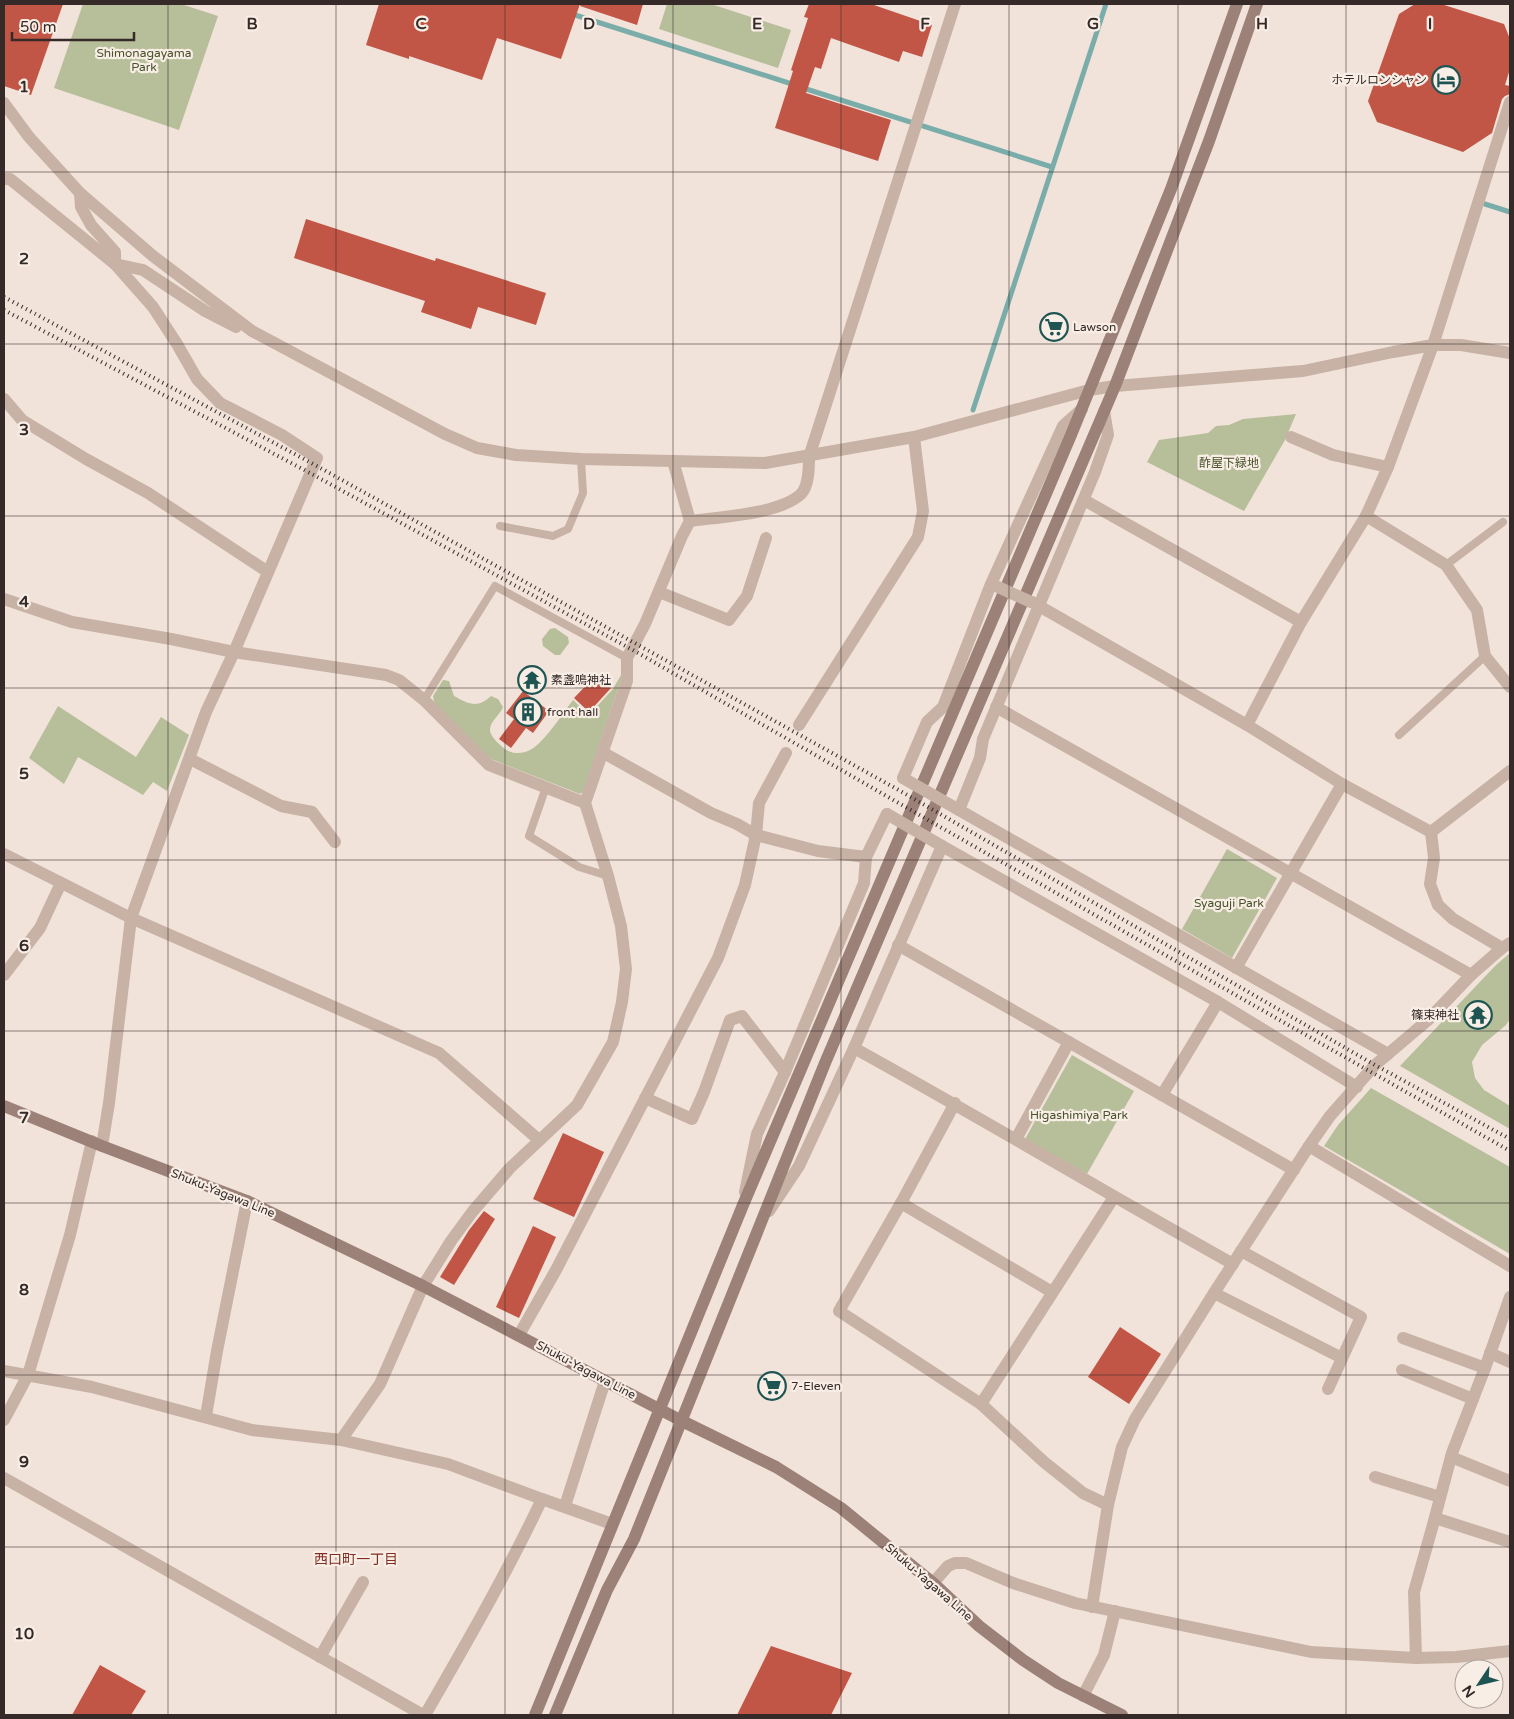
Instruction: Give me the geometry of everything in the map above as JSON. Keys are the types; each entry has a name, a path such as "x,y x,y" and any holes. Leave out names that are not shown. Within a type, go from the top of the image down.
{"street":[{"path":"690,521 768,510 790,501 802,493 805,488 809,457 956,4"},
{"path":"535,1715 743,1205 1082,409 1171,189 1237,4"},
{"path":"555,1715 607,1590 634,1540 825,1063 1115,386 1210,142 1258,4"},
{"path":"1247,725 1301,622 1366,516 1388,467 1432,345 1510,102"},
{"path":"4,103 29,137 80,193 153,256 252,331 445,434 477,448 516,455 581,459 765,463 809,457 914,437 1089,390 1115,386 1303,371 1432,345 1461,345 1510,353"},
{"path":"4,178 10,179 116,264 152,307 177,344 197,379 220,403 282,435 317,458 234,652 206,712 131,918 109,1103 28,1375 4,1420"},
{"path":"80,193 81,207 91,225 115,252 116,264"},
{"path":"116,264 143,270 205,311 241,329 252,331"},
{"path":"4,399 22,420 86,459 148,493 268,572"},
{"path":"1082,409 1063,426 943,707 927,722 903,778 1388,1054"},
{"path":"959,810 980,758 983,739 1036,604 1084,500 1108,435 1104,410"},
{"path":"799,725 918,537 922,511 914,437"},
{"path":"1291,437 1333,455 1388,467"},
{"path":"341,1440 380,1384 423,1286 451,1241 473,1211 510,1168 577,1105 613,1042 622,1002 626,968 621,926 608,876 585,803 627,681 627,658 645,624 690,521 673,461"},
{"path":"1084,500 1301,622"},
{"path":"1366,516 1446,565 1477,610 1485,656 1510,687"},
{"path":"659,592 729,620 747,596 766,538"},
{"path":"995,585 1036,604 1247,725 1342,784 1431,832"},
{"path":"4,599 72,622 234,652 386,675 398,680 424,700 489,765 585,803"},
{"path":"996,707 1471,975"},
{"path":"602,752 711,813 737,824 756,835 818,852 866,857"},
{"path":"519,1335 556,1270 718,958 745,886 756,835 759,803 786,753"},
{"path":"190,759 281,806 312,812 336,842"},
{"path":"1431,832 1510,771"},
{"path":"1236,968 1342,784"},
{"path":"743,1205 757,1134 785,1072 864,882 866,857 887,814 1218,1002 1357,1087"},
{"path":"1092,1607 1108,1504 1122,1447 1135,1418 1241,1251 1330,1116 1375,1065 1428,1020 1471,975 1506,946 1452,919 1438,906 1430,884 1434,858 1431,832"},
{"path":"763,1218 799,1166 854,1048 942,846"},
{"path":"4,854 131,918 439,1053 539,1140"},
{"path":"4,975 40,928 61,883"},
{"path":"898,945 1294,1170"},
{"path":"1162,1094 1218,1002"},
{"path":"645,1098 692,1119 704,1092 730,1020 742,1016 785,1072"},
{"path":"1016,1139 1069,1042"},
{"path":"854,1048 954,1103 1114,1198 1233,1264"},
{"path":"954,1103 901,1203 839,1311 981,1404 1052,1468 1083,1493 1108,1504"},
{"name":"Shuku-Yagawa Line","path":"4,1106 247,1201 423,1286 682,1421 776,1467 829,1499 887,1544 979,1626 1023,1660 1058,1683 1122,1715"},
{"path":"1309,1146 1510,1266"},
{"path":"981,1404 1114,1198"},
{"path":"206,1416 247,1201"},
{"path":"901,1203 1052,1292"},
{"path":"1241,1251 1361,1318 1328,1389"},
{"path":"1214,1293 1342,1358"},
{"path":"1416,1658 1414,1592 1451,1457 1510,1297"},
{"path":"1403,1338 1485,1368"},
{"path":"1490,1353 1510,1362"},
{"path":"1402,1370 1473,1399"},
{"path":"4,1371 92,1387 206,1416 252,1430 341,1440 448,1464 612,1524"},
{"path":"565,1506 605,1381"},
{"path":"1451,1457 1510,1482"},
{"path":"1375,1477 1440,1498"},
{"path":"4,1478 424,1715 476,1628 542,1499"},
{"path":"1435,1518 1510,1542"},
{"path":"933,1583 948,1566 955,1563 966,1563 1020,1586 1092,1607 1311,1652 1416,1658 1456,1657 1510,1651"},
{"path":"320,1657 364,1582"},
{"path":"1083,1696 1104,1655 1115,1611"}],"lane":[{"path":"500,526 553,536 568,529 583,493 581,459"},
{"path":"1446,565 1503,522"},
{"path":"424,700 495,586 627,658"},
{"path":"1399,735 1485,656"},
{"path":"546,787 529,836 579,867 608,876"}],"green space":[{"name":"Shimonagayama Park","path":"83,4 181,4 218,16 179,130 54,88"},
{"path":"667,4 711,4 791,30 778,68 659,29"},
{"name":"酢屋下緑地","path":"1296,414 1285,440 1244,511 1147,462 1159,440 1208,433 1216,426 1229,425 1243,419"},
{"path":"555,628 568,637 569,643 560,655 555,655 543,646 542,639 550,629"},
{"path":"625,668 583,792 580,794 491,759 434,702 433,696 443,680 449,681 454,696 469,703 481,703 491,696 498,699 503,707 490,727 491,733 495,740 505,749 513,753 520,753 530,750 541,741 573,700 589,715 613,689"},
{"path":"58,706 136,757 161,717 189,735 167,791 153,782 143,795 78,757 64,784 29,758"},
{"name":"Syaguji Park","path":"1227,849 1277,878 1232,958 1182,929"},
{"name":"篠束神社","path":"1510,953 1510,1019 1506,1025 1482,1045 1472,1062 1475,1078 1484,1090 1510,1106 1510,1129 1400,1066 1496,965"},
{"name":"Higashimiya Park","path":"1072,1055 1134,1091 1087,1174 1025,1139"},
{"path":"1371,1088 1510,1167 1510,1254 1324,1146 1338,1125"}],"building":[{"path":"4,4 63,4 31,95 4,86"},
{"path":"379,4 580,4 561,59 497,38 482,80 409,56 409,59 366,45"},
{"path":"581,4 643,4 637,25 580,6"},
{"path":"809,4 871,4 932,25 922,57 903,51 899,62 831,38 821,69 815,67 806,93 891,120 878,161 775,128 808,18 804,17"},
{"path":"1415,4 1441,4 1504,24 1510,39 1510,69 1505,85 1510,86 1510,94 1502,99 1492,133 1463,152 1377,122 1368,101 1399,14"},
{"path":"306,219 435,261 436,258 546,293 536,325 478,307 471,329 421,312 425,301 294,258"},
{"path":"597,674 611,688 589,712 574,698"},
{"name":"front hall","path":"523,691 549,711 533,733 526,728 511,748 499,739 514,719 506,713"},
{"path":"563,1133 604,1152 574,1217 533,1199"},
{"path":"484,1211 495,1219 454,1285 440,1277 469,1230"},
{"path":"533,1226 556,1237 519,1318 496,1307"},
{"path":"1120,1327 1161,1354 1129,1404 1088,1377"},
{"path":"771,1646 852,1673 831,1715 737,1715"},
{"path":"100,1665 146,1691 131,1715 72,1715"}],"waterway":[{"path":"973,410 1106,4"},
{"path":"572,14 795,85"},
{"path":"803,88 1052,167"},
{"path":"1485,204 1510,212"}],"railway":[{"path":"4,297 315,465 895,788 1375,1065 1510,1139"},
{"path":"4,310 310,473 631,649 1510,1151"}],"place":[{"name":"ホテルロンシャン","path":"1446,80"},
{"name":"Lawson","path":"1054,327"},
{"name":"素盞鳴神社","path":"532,680"},
{"name":"front hall","path":"528,712"},
{"name":"篠束神社","path":"1478,1015"},
{"name":"7-Eleven","path":"772,1386"}],"district":[{"name":"西口町一丁目","path":"356,1559"}]}
